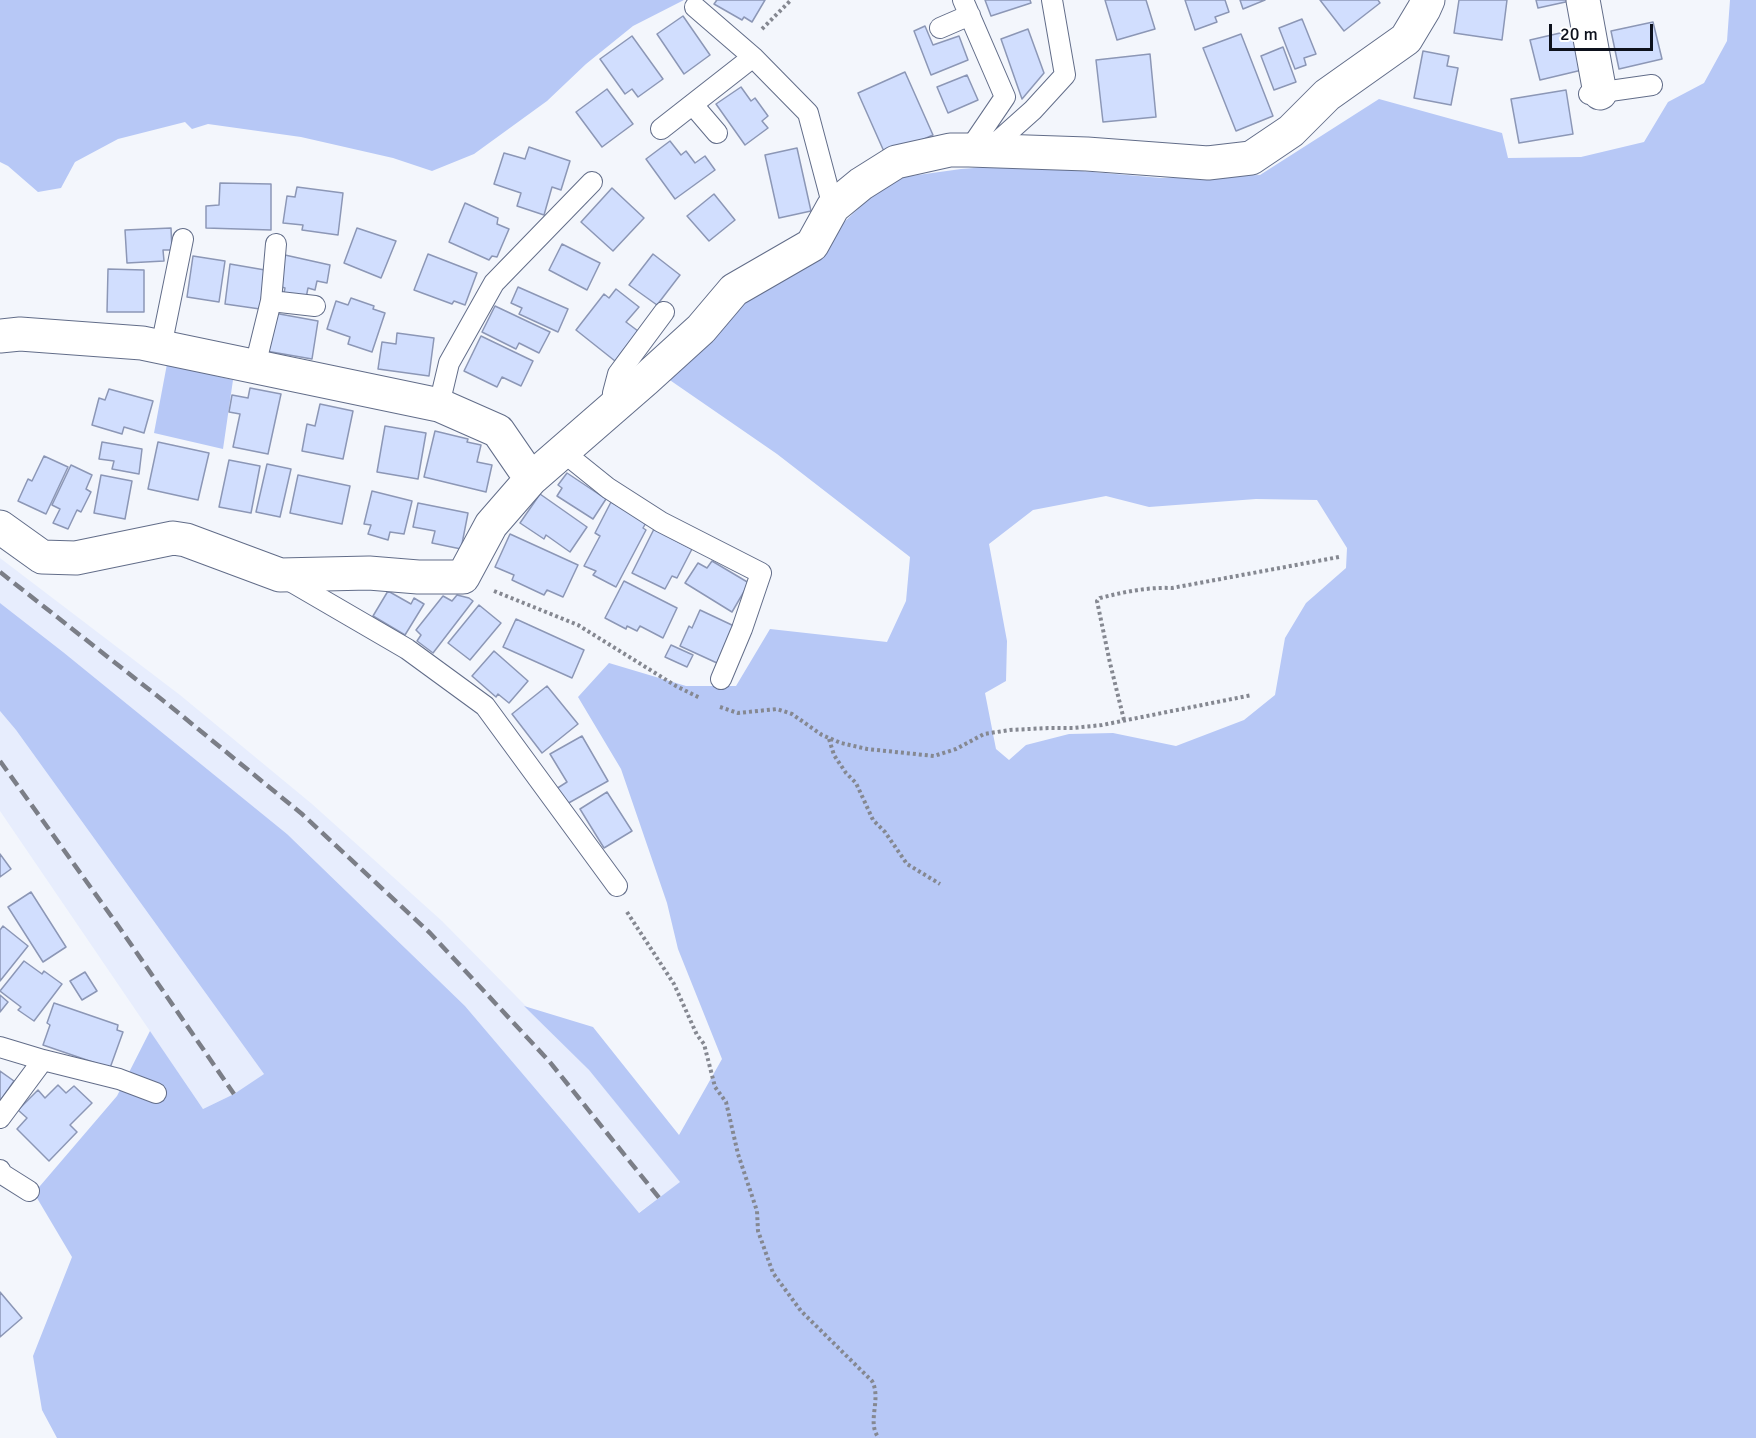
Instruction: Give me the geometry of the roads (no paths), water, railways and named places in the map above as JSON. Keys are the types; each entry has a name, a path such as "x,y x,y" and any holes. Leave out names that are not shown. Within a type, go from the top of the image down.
{"street":[{"path":"0,527 42,557 76,558 173,538 186,540 280,575 369,573 418,577 464,577 491,525 531,479 701,329 734,290 812,245 833,207 861,184 896,162 950,150 1087,154 1208,163 1251,158 1291,131 1327,95 1406,39 1428,0"},
{"path":"1583,0 1592,94"},
{"path":"0,336 31,335 142,344 439,405 498,430 531,479"}],"lane":[{"path":"977,151 1033,110 1065,75 1052,0"},
{"path":"695,7 748,53 808,113 833,207"},
{"path":"939,28 967,8 1005,96 977,151"},
{"path":"661,129 693,105 748,53"},
{"path":"1592,94 1652,85"},
{"path":"693,105 717,133"},
{"path":"439,405 449,363 494,283 592,182"},
{"path":"161,347 183,239"},
{"path":"255,366 271,301 276,244"},
{"path":"271,301 315,306"},
{"path":"612,408 618,374 664,312"},
{"path":"562,451 608,488 661,522 761,573 742,630 721,679"},
{"path":"280,575 407,649 485,706 617,886"},
{"path":"0,1047 119,1079 156,1093"},
{"path":"0,1118 43,1060"},
{"path":"0,1170 2,1174 29,1191"}],"railway":[{"path":"0,572 302,814 430,933 549,1061 660,1199"},
{"path":"0,761 119,927 234,1094"}]}
